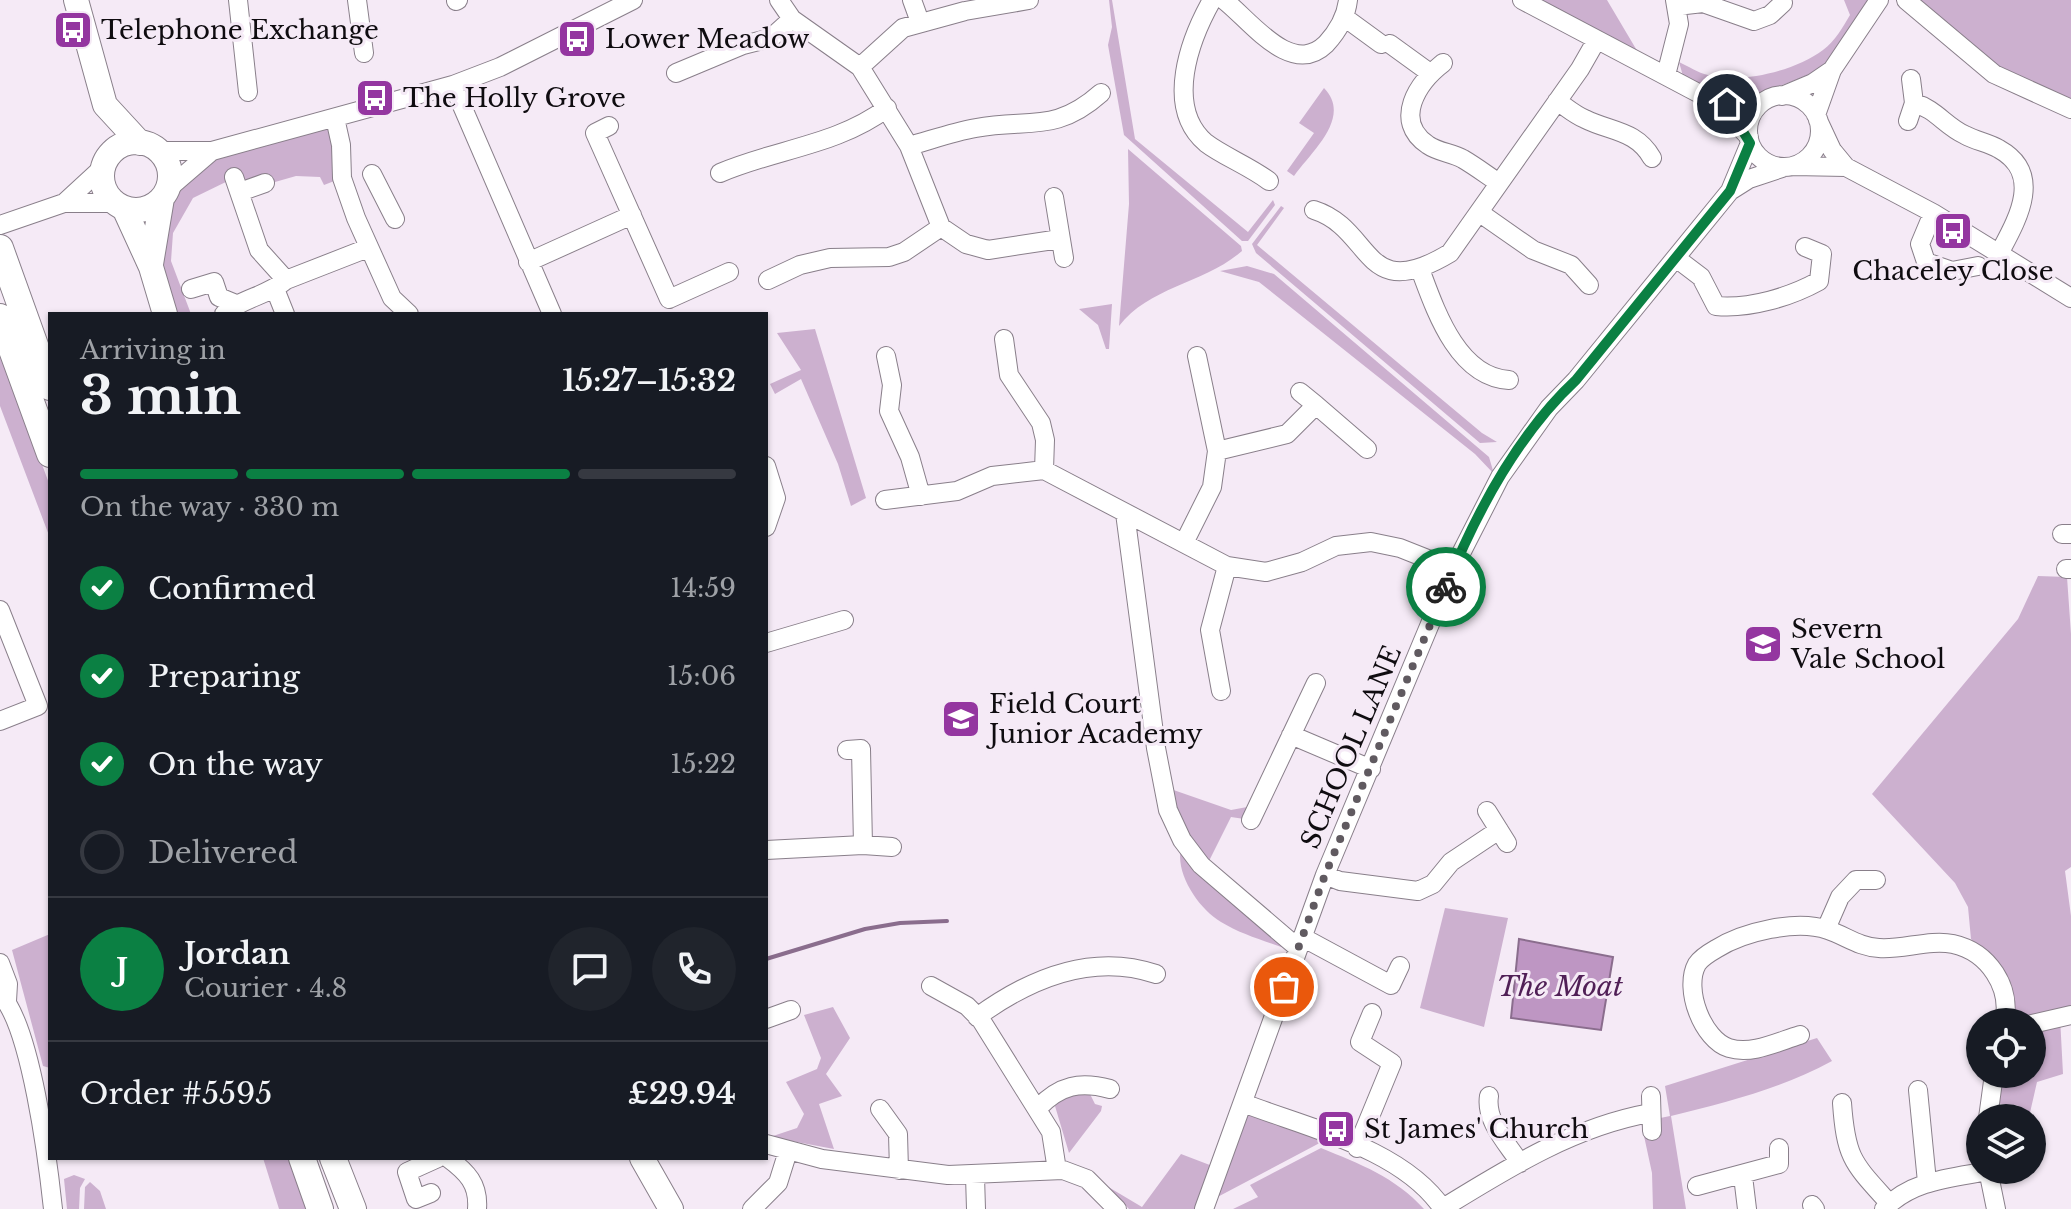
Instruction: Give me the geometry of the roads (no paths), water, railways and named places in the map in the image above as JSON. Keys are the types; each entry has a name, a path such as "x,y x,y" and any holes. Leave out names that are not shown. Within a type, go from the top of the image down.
{"highway":[{"path":"0,248 48,381"},
{"path":"0,317 48,449"},
{"path":"303,1160 320,1209"},
{"path":"334,1160 353,1209"}],"main road":[{"path":"76,0 105,105 104,187 119,206 151,267 164,312"},
{"path":"105,105 169,170 153,235 151,267"},
{"path":"104,163 121,146 149,147"},
{"path":"119,206 143,208 165,193"},
{"path":"643,1160 671,1209"}],"street":[{"path":"238,0 248,92"},
{"path":"357,0 364,53"},
{"path":"149,147 212,151 453,85 500,67 608,6 633,0"},
{"path":"779,0 792,19 860,67 909,146 941,227 966,244 988,250 1060,239"},
{"path":"912,0 920,22"},
{"path":"860,67 903,28 1022,0"},
{"path":"1212,0 1200,20 1185,65 1187,111 1192,124 1209,145 1245,163 1269,181"},
{"path":"1224,0 1282,51 1300,56 1322,48 1340,28 1350,6 1386,44 1437,68 1411,104 1409,115 1416,133 1432,148 1460,157 1499,183"},
{"path":"1522,0 1717,103 1764,162 1790,166 1846,167"},
{"path":"1790,166 1815,149 1817,118 1832,70 1879,0"},
{"path":"1906,0 1986,67 2071,109"},
{"path":"1666,75 1679,24 1676,3 1703,3 1754,21 1770,15 1783,3"},
{"path":"676,73 743,45 771,38 792,19"},
{"path":"1314,210 1333,216 1344,225 1367,257 1382,266 1420,269 1450,253 1596,41"},
{"path":"1749,140 1750,119 1774,98 1813,83 1832,70"},
{"path":"1911,79 1911,112 1931,107 1962,134 2002,150 2029,169 2022,211 2000,252"},
{"path":"453,85 551,312"},
{"path":"909,146 978,127 1028,126 1054,119 1081,111 1101,93"},
{"path":"1717,103 1774,98 1802,100 1817,118 1832,150 1846,167 2000,252 2071,298"},
{"path":"1557,101 1583,119 1628,134 1646,146 1652,158"},
{"path":"720,173 751,160 861,128 887,108"},
{"path":"335,118 341,145 342,178 351,203 392,298 407,312"},
{"path":"609,126 595,133 669,299 729,272"},
{"name":"SCHOOL LANE","path":"1204,1209 1325,875 1453,569 1500,477 1549,408 1730,191 1749,140"},
{"path":"165,193 212,151"},
{"path":"64,203 104,163"},
{"name":"SCHOOL LANE","path":"1730,191 1749,179 1790,166"},
{"path":"372,174 395,219"},
{"path":"265,183 237,185 259,250 280,285 285,312"},
{"path":"351,203 381,195"},
{"path":"1054,197 1064,258"},
{"path":"0,225 64,203 119,206"},
{"path":"1480,213 1533,250 1571,265 1589,285"},
{"path":"1933,213 1920,244 1921,265 1952,271 1978,266"},
{"path":"528,262 632,215"},
{"path":"768,280 800,265 830,258 889,257 904,252 941,227"},
{"path":"1676,258 1701,277 1716,306 1764,303 1825,284 1822,254 1805,247"},
{"path":"191,289 214,282 219,297 230,309 368,248"},
{"path":"1420,269 1435,310 1454,342 1486,373 1496,379 1509,380"},
{"path":"1004,339 1009,375 1041,423 1045,440 1044,470"},
{"path":"886,356 892,385 889,411 910,457 921,496"},
{"path":"1184,543 1212,487 1217,451 1197,356"},
{"path":"1300,392 1367,449"},
{"path":"1217,451 1287,434 1316,405"},
{"path":"885,500 957,491 992,476 1044,470 1227,566 1266,572 1302,562 1336,546 1371,542 1400,548 1453,569"},
{"path":"768,472 776,498 768,521"},
{"path":"1125,513 1156,748 1168,810 1182,840 1201,865 1300,943 1391,985 1400,966"},
{"path":"1221,691 1210,630 1227,566"},
{"path":"0,610 38,706 0,721"},
{"path":"768,642 844,620"},
{"path":"1251,820 1316,683"},
{"path":"1291,735 1371,769"},
{"path":"847,750 861,749 863,845"},
{"path":"1325,875 1340,881 1418,891 1433,884 1451,862 1503,836 1487,811"},
{"path":"768,850 863,845 892,847"},
{"path":"1826,929 1840,897 1856,880 1876,880"},
{"path":"1800,1035 1750,1051 1727,1048 1707,1034 1695,994 1694,972 1699,961 1744,936 1780,926 1826,929 1857,944 1879,948 1953,944 1989,966 2005,989 2007,1008"},
{"path":"0,963 8,984 3,997 40,1112 53,1209"},
{"path":"977,1017 1028,984 1079,968 1139,968 1156,974"},
{"path":"931,986 967,1006 977,1017 1051,1132 1057,1170"},
{"path":"1357,1148 1392,1063 1360,1042 1372,1013"},
{"path":"2046,1021 2071,1015"},
{"path":"1038,1108 1061,1089 1076,1084 1110,1089"},
{"path":"1918,1090 1927,1182"},
{"path":"1489,1096 1487,1107 1492,1120 1520,1163"},
{"path":"1243,1103 1357,1148 1412,1174 1443,1208 1520,1163 1590,1128 1651,1113"},
{"path":"1842,1103 1847,1151 1887,1206 1907,1191 1927,1182 1966,1174"},
{"path":"880,1109 898,1134 899,1170"},
{"path":"768,1145 788,1151 899,1170 975,1176 1057,1170 1087,1179 1117,1209"},
{"path":"1697,1186 1779,1164 1779,1148"},
{"path":"752,1209 778,1183 788,1151"},
{"path":"323,1160 340,1209"},
{"path":"431,1193 416,1199 407,1172 434,1160"},
{"path":"451,1160 468,1173 478,1194 477,1209"},
{"path":"975,1176 976,1209"},
{"path":"1743,1176 1747,1209"},
{"path":"1991,1184 1996,1209"}],"water":[{"name":"The Moat","path":"1519,939 1613,957 1601,1030 1511,1018"}],"waterway":[{"path":"768,958 865,929 900,923 947,921"}],"place":[{"name":"Telephone Exchange","path":"73,30"},
{"name":"Lower Meadow","path":"577,39"},
{"name":"The Holly Grove","path":"375,98"},
{"name":"Chaceley Close","path":"1953,231"},
{"name":"Severn Vale School","path":"1763,644"},
{"name":"Field Court Junior Academy","path":"961,719"},
{"name":"St James' Church","path":"1336,1129"}]}
